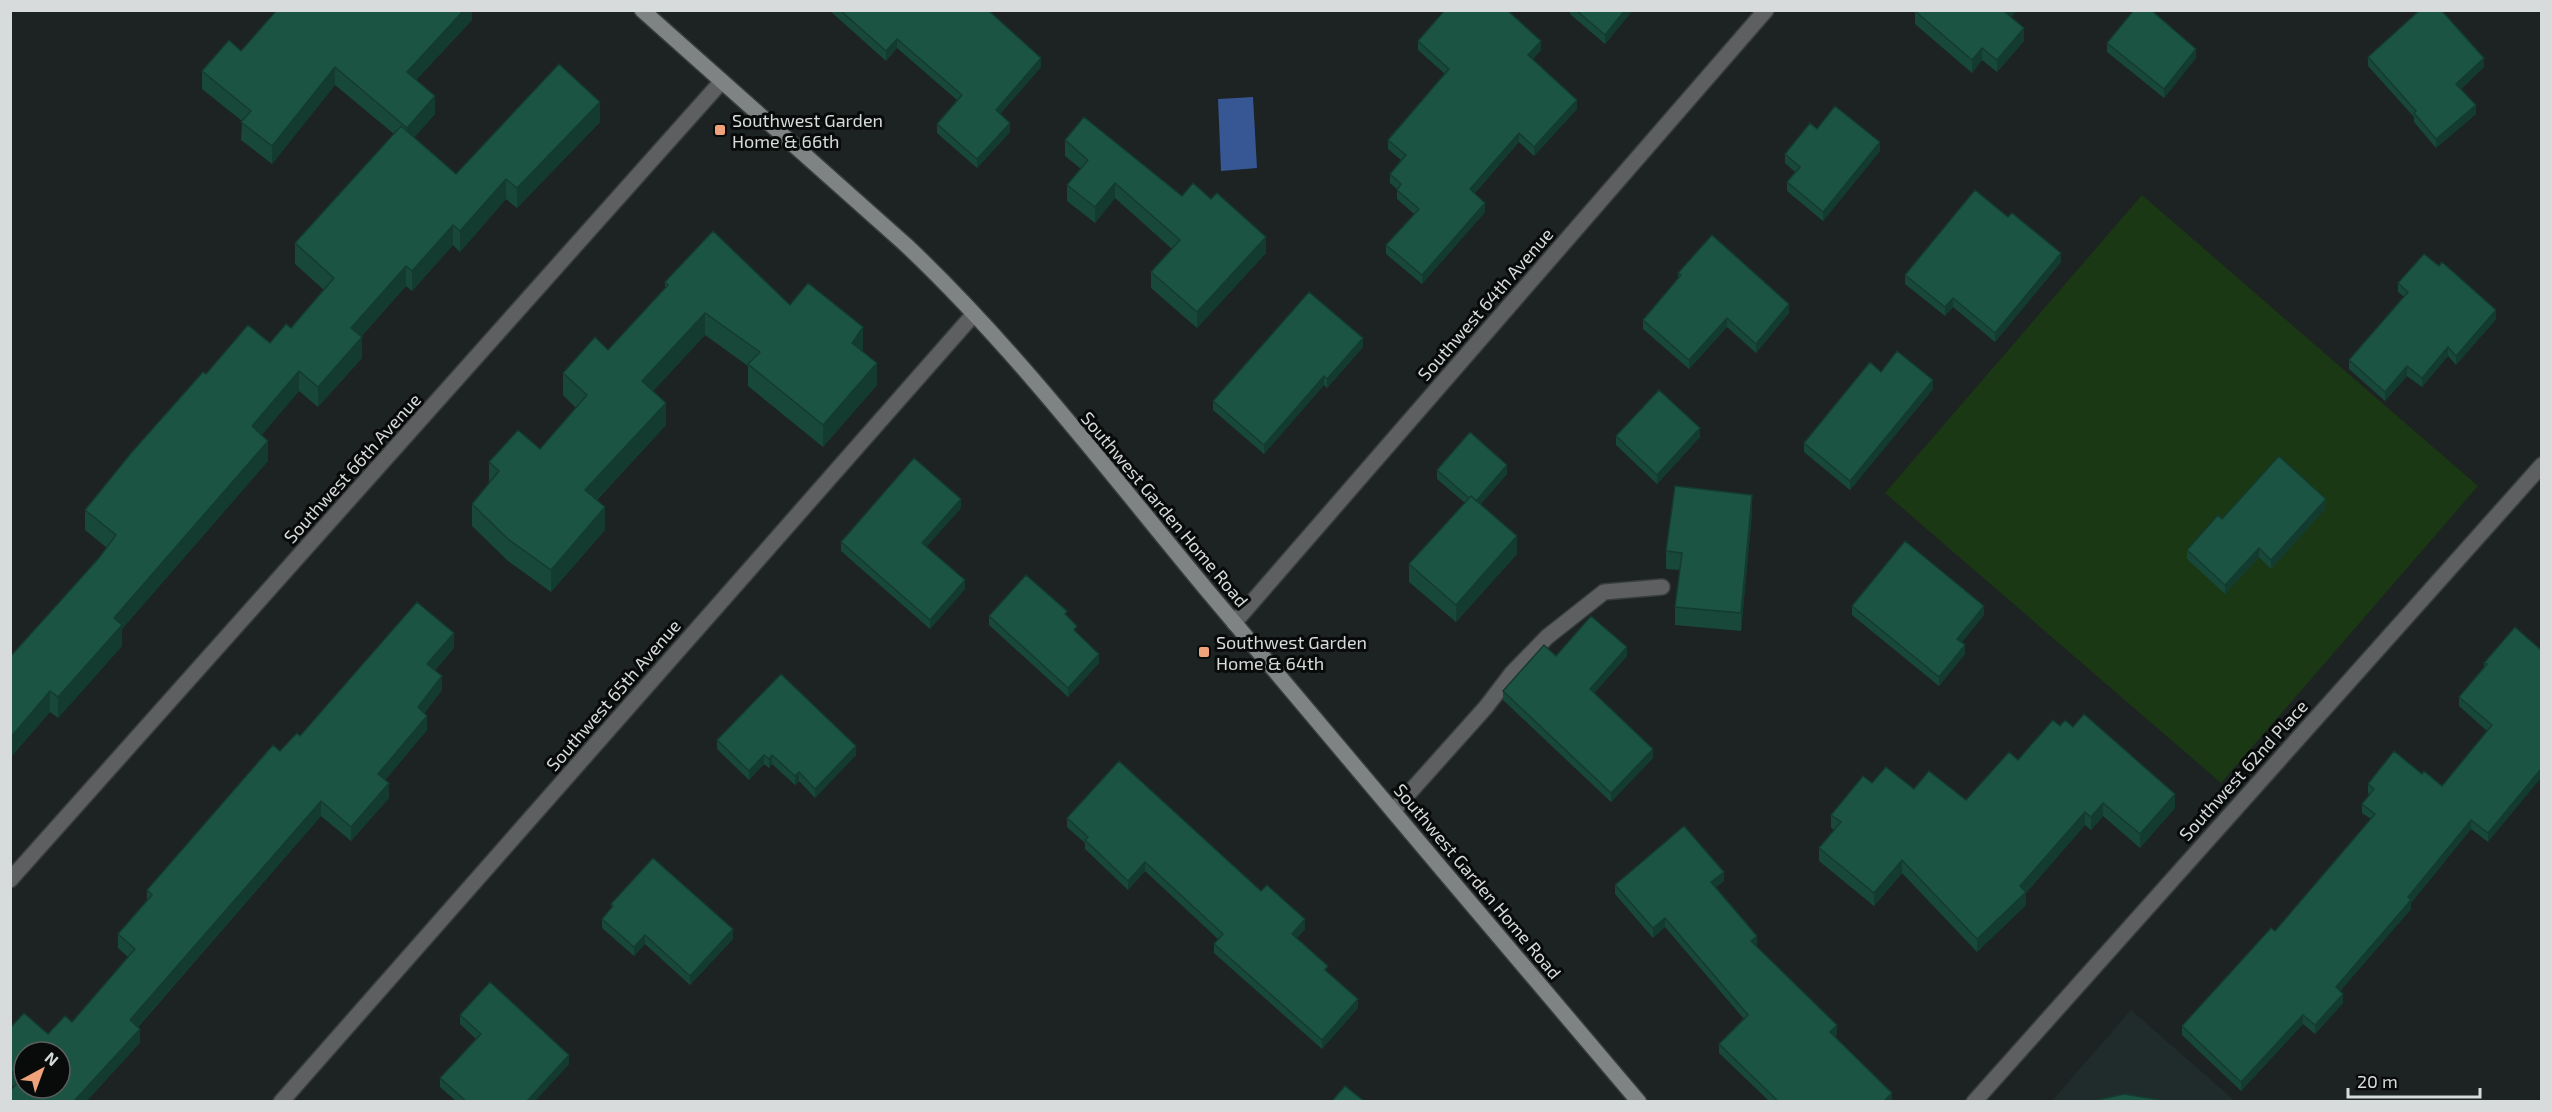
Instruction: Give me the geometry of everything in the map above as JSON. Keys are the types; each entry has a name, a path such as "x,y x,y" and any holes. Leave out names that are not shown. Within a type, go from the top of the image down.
{"street":[{"name":"Southwest Garden Home Road","path":"642,10 906,245 1009,352 1234,623 1639,1101"},
{"name":"Southwest 64th Avenue","path":"1234,623 1766,10"},
{"name":"Southwest 66th Avenue","path":"10,880 722,81"},
{"name":"Southwest 65th Avenue","path":"281,1101 974,314"},
{"name":"Southwest 62nd Place","path":"1974,1101 2541,465"},
{"path":"1393,811 1486,707 1512,673 1547,637 1604,592 1662,587"}],"shaded area":[{"path":"2131,1010 2235,1101 2051,1102"}],"green space":[{"path":"2142,195 2478,486 2221,783 1885,493"}],"water":[{"path":"1253,97 1257,168 1221,171 1218,99"}],"building":[{"path":"277,10 464,10 407,72 435,96 407,128 335,67 272,146 241,122 251,111 202,71 229,40 241,51"},
{"path":"840,10 988,10 1041,58 996,110 1010,123 977,159 937,124 962,95 897,39 886,51"},
{"path":"1445,10 1507,10 1541,41 1528,55 1577,100 1534,147 1519,133 1470,189 1485,203 1422,275 1386,245 1419,209 1397,190 1401,184 1390,174 1406,155 1388,140 1449,69 1418,41"},
{"path":"1576,10 1625,10 1605,35"},
{"path":"1915,10 2007,10 2005,12 2024,28 1997,60 1982,48 1972,60"},
{"path":"2134,10 2151,10 2196,49 2164,89 2107,43"},
{"path":"2420,10 2441,10 2484,58 2456,84 2476,105 2436,139 2414,113 2416,111 2368,57"},
{"path":"559,64 600,102 517,188 506,179 460,231 453,225 412,271 406,266 351,328 362,337 318,387 299,371 252,426 268,441 114,618 122,625 58,697 50,691 10,738 10,657 99,558 116,535 85,510 132,452 203,372 206,374 248,325 270,343 286,324 291,328 334,278 295,243 401,126 456,174"},
{"path":"1835,106 1880,142 1823,212 1787,182 1800,167 1785,154 1810,123 1817,129"},
{"path":"1084,117 1182,196 1193,183 1211,199 1217,193 1266,237 1197,312 1151,272 1180,240 1115,183 1095,207 1067,185 1088,160 1065,140"},
{"path":"1975,190 2008,217 2012,213 2061,253 1995,333 1953,298 1945,307 1905,275"},
{"path":"713,231 790,305 808,283 863,327 852,343 877,363 823,425 748,364 760,352 705,313 642,381 666,403 585,490 605,507 551,570 508,539 472,504 499,471 489,462 518,430 540,449 587,395 563,373 595,337 608,350 668,285 665,282"},
{"path":"1712,235 1789,304 1756,344 1727,318 1689,360 1643,320 1681,275 1678,273"},
{"path":"2424,254 2439,266 2442,262 2496,310 2456,356 2448,347 2422,378 2407,366 2385,392 2349,360 2408,292 2398,283"},
{"path":"1309,292 1363,338 1327,379 1324,376 1264,445 1213,401"},
{"path":"1897,351 1933,380 1850,481 1804,443 1870,362 1881,372"},
{"path":"1659,390 1700,428 1657,475 1616,436"},
{"path":"1470,432 1507,465 1476,501 1471,496 1469,498 1437,470"},
{"path":"2279,456 2326,499 2271,560 2259,548 2225,585 2187,550 2218,515 2222,519"},
{"path":"914,458 961,499 922,543 965,580 930,620 841,542"},
{"path":"1675,486 1752,495 1741,613 1675,607 1682,553 1666,551"},
{"path":"1471,496 1517,536 1456,605 1409,564"},
{"path":"1905,541 1984,606 1957,639 1965,645 1939,677 1852,606"},
{"path":"1026,575 1067,611 1065,614 1077,626 1074,630 1099,654 1068,688 989,616"},
{"path":"417,602 454,633 427,664 442,676 418,707 427,716 378,774 389,783 351,827 321,801 130,1020 140,1029 74,1101 10,1101 12,1089 12,1100 72,1100 72,1040 12,1040 12,1072 10,1070 10,1028 24,1013 48,1034 65,1016 72,1022 135,949 118,934 152,895 147,890 273,745 280,751 297,733 300,736"},
{"path":"1591,616 1627,647 1590,689 1653,749 1611,793 1503,691 1544,645 1556,656"},
{"path":"2515,627 2541,650 2541,769 2488,833 2471,820 2408,897 2411,900 2336,987 2343,994 2315,1025 2303,1015 2241,1082 2182,1026 2271,928 2275,931 2375,814 2362,804 2374,789 2368,784 2394,751 2422,774 2424,771 2442,786 2492,725 2459,697"},
{"path":"781,674 856,746 815,789 799,772 795,776 772,755 769,759 764,755 749,771 717,740"},
{"path":"2084,714 2175,794 2140,834 2103,803 2091,817 2085,812 2020,886 2026,892 1977,939 1902,860 1874,893 1819,848 1841,822 1831,815 1863,776 1872,783 1886,767 1914,789 1929,771 1966,800 2009,752 2018,760 2053,720 2060,726 2065,720 2073,727"},
{"path":"1119,761 1261,891 1267,885 1305,919 1292,934 1328,966 1325,970 1358,999 1322,1040 1214,944 1223,934 1145,862 1128,881 1085,840 1088,837 1067,818"},
{"path":"1684,826 1724,872 1711,882 1757,936 1751,941 1837,1025 1830,1032 1892,1093 1884,1101 1778,1101 1719,1044 1748,1015 1665,918 1653,928 1615,885"},
{"path":"653,858 733,929 690,976 645,935 634,947 602,919 613,906 611,904"},
{"path":"490,982 569,1055 527,1101 466,1101 440,1078 481,1034 460,1015"},
{"path":"1345,1086 1364,1101 1332,1101"},
{"path":"2124,1094 2160,1100 2162,1101 2093,1101"}],"place":[{"name":"Southwest Garden Home & 66th","path":"720,130"},
{"name":"Southwest Garden Home & 64th","path":"1204,652"}]}
